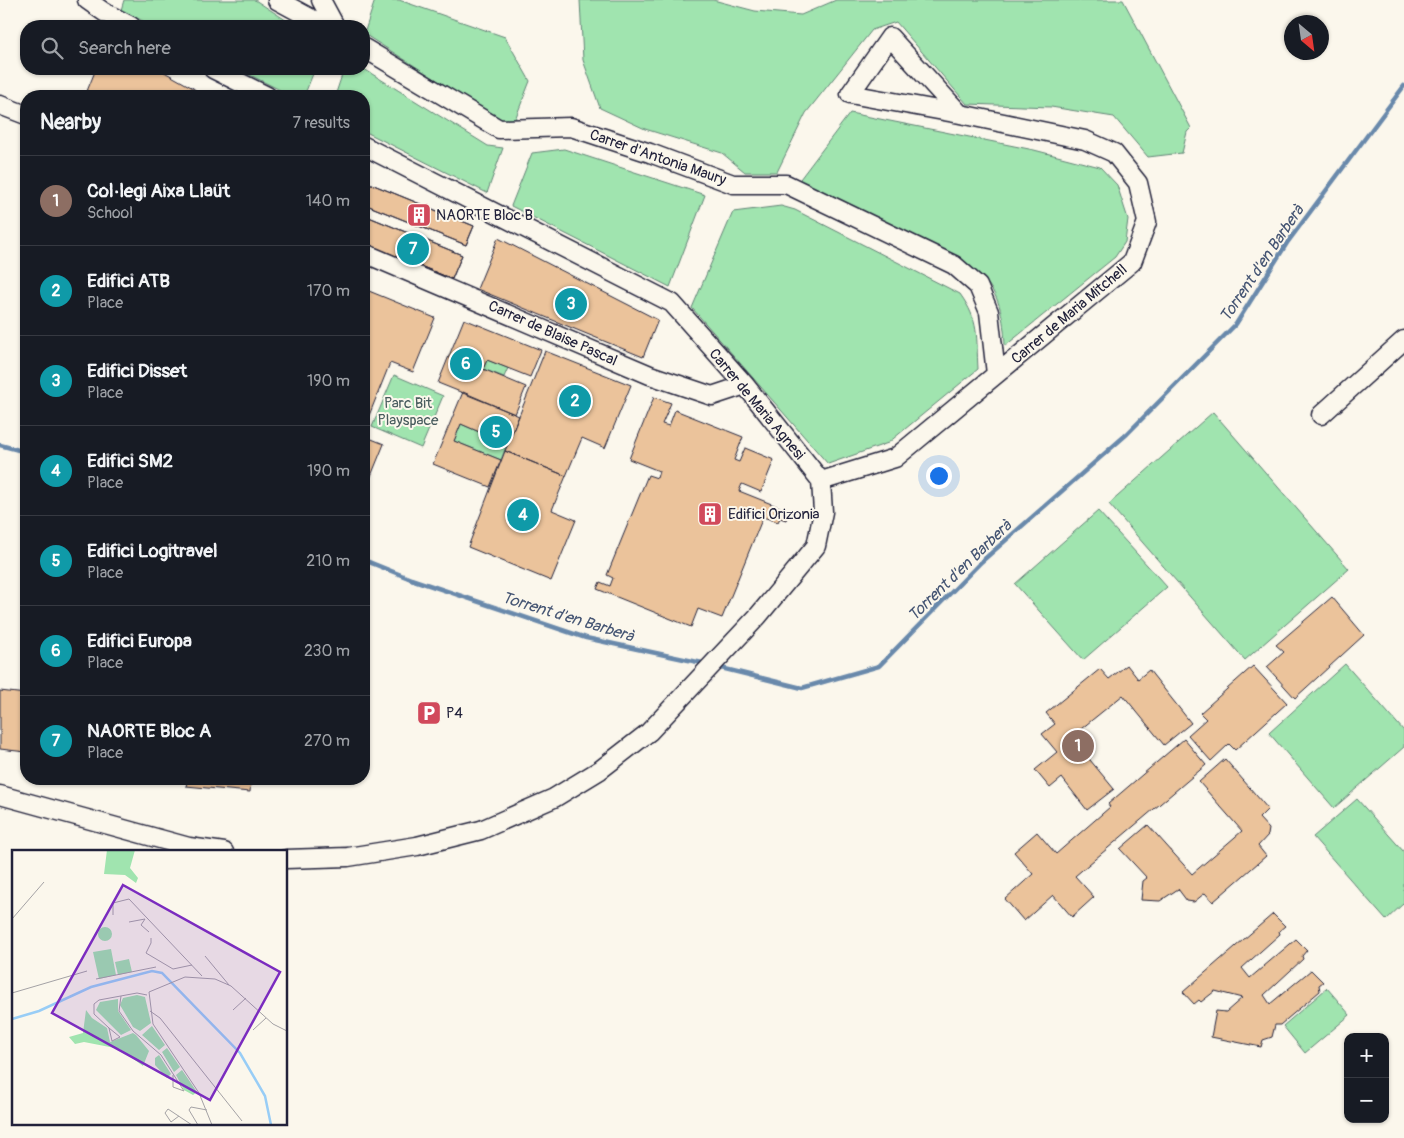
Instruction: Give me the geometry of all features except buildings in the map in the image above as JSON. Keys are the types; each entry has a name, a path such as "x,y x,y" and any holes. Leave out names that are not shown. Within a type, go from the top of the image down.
{"street":[{"path":"87,0 119,20"},
{"path":"277,0 314,20"},
{"path":"321,0 332,20"},
{"name":"Carrer de Maria Mitchell","path":"821,481 895,458 1132,262 1147,222 1138,183 1114,153 1086,140 850,94 890,37 960,114"},
{"name":"Carrer d'Antonia Maury","path":"370,52 499,129 571,127 650,153 733,184 786,184 954,266 978,286 988,312 996,374"},
{"path":"225,75 255,90"},
{"path":"0,105 20,113"},
{"name":"Carrer de Maria Agnesi","path":"370,149 672,303 745,385 821,481"},
{"name":"Carrer de Blaise Pascal","path":"370,256 650,375 712,396 745,385"},
{"path":"1321,415 1404,340"},
{"path":"288,859 348,857 418,846 481,830 554,798 600,770 649,732 676,704 758,616 816,546 823,512 821,481"},
{"path":"0,795 189,847 210,850"}],"green space":[{"path":"124,0 255,0 286,20 141,20 121,10"},
{"path":"375,0 399,0 505,37 530,81 514,122 497,118 370,38 369,20"},
{"path":"580,0 713,0 755,11 801,15 836,0 1123,0 1191,128 1187,132 1182,153 1148,157 1114,117 1051,107 967,104 896,22 872,30 806,113 777,172 745,172 722,153 645,129 600,108 583,60"},
{"path":"370,73 488,146 503,148 487,193 370,134 370,90 337,90 342,75 370,75"},
{"path":"250,75 313,75 306,90 280,90"},
{"path":"850,113 1034,150 1100,167 1117,185 1128,219 1125,242 1115,257 1005,346 1003,321 999,306 993,291 980,276 952,257 855,208 797,183"},
{"path":"564,149 705,195 670,287 511,206 532,153"},
{"path":"781,206 795,210 960,294 971,313 976,330 978,369 888,443 828,464 692,308 733,212"},
{"path":"487,360 508,368 504,377 483,369"},
{"name":"Parc Bit Playspace","path":"394,375 443,396 421,448 372,427"},
{"path":"1213,412 1349,569 1245,660 1109,504"},
{"path":"461,424 507,444 501,460 454,441"},
{"path":"1098,511 1167,587 1083,660 1015,584"},
{"path":"1345,664 1404,731 1404,747 1334,808 1269,733"},
{"path":"1357,799 1404,852 1404,903 1386,920 1313,837"},
{"path":"1327,988 1350,1015 1305,1053 1283,1026"}],"waterway":[{"name":"Torrent d'en Barberà","path":"717,667 802,688 879,666 981,562 1127,434 1236,324 1287,243 1404,86"},
{"name":"Torrent d'en Barberà","path":"0,445 20,450"},
{"name":"Torrent d'en Barberà","path":"370,562 411,579 586,638 707,664"}],"place":[{"name":"NAORTE Bloc B","path":"419,215"},
{"name":"NAORTE Bloc A","path":"413,249"},
{"name":"Edifici Disset","path":"571,304"},
{"name":"Edifici Europa","path":"466,364"},
{"name":"Edifici ATB","path":"575,401"},
{"name":"Edifici Logitravel","path":"496,432"},
{"name":"Edifici Orizonia","path":"710,514"},
{"name":"Edifici SM2","path":"523,515"},
{"name":"P4","path":"429,713"},
{"name":"Col·legi Aixa Llaüt","path":"1078,746"}]}
